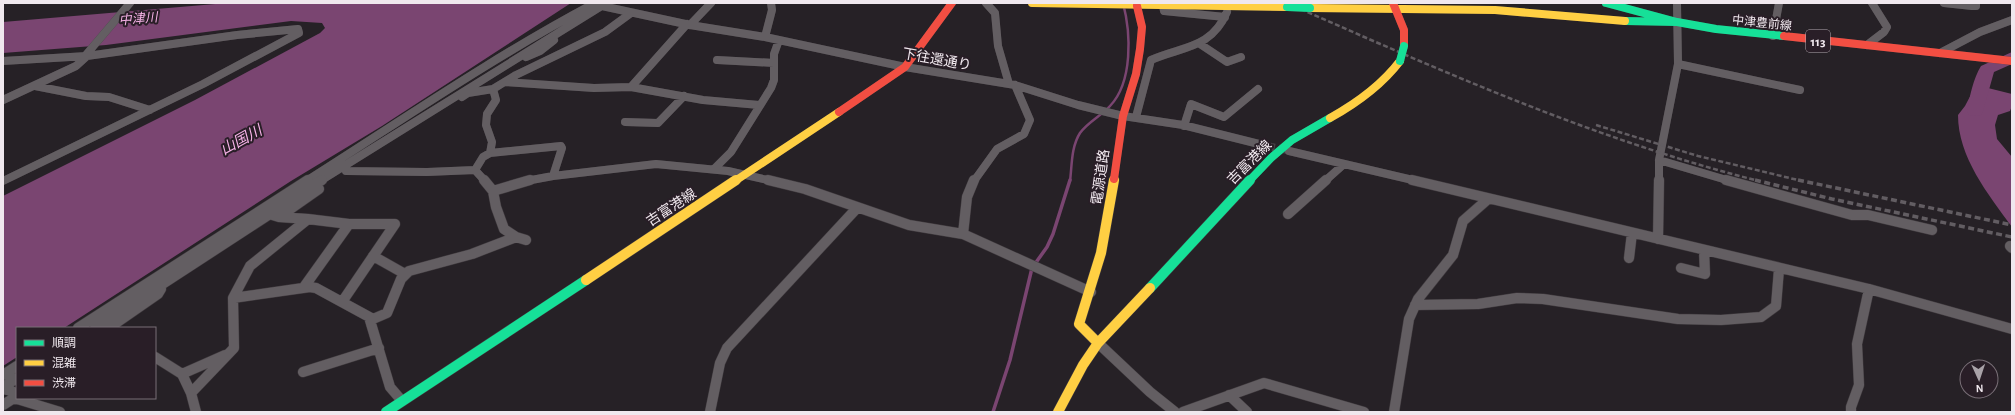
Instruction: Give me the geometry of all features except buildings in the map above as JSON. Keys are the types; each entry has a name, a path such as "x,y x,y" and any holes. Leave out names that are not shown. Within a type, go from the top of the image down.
{"main road":[{"name":"吉富港線","path":"386,412 747,174 905,67 952,3"},
{"path":"1032,3 1310,8 1395,6 1506,11 1653,24 1677,22"},
{"name":"中津豊前線","path":"1606,3 1677,22 1716,29 2012,61"},
{"name":"電源道路","path":"1098,343 1079,324 1091,292 1110,211 1123,116 1136,74 1142,27 1137,6"},
{"name":"吉富港線","path":"1058,412 1083,365 1098,343 1271,158 1291,141 1365,97 1384,83 1395,71 1400,61 1404,46 1404,30 1395,6"},
{"path":"1630,10 1636,13 1634,22"}],"street":[{"path":"3,100 76,66 130,3"},
{"path":"631,87 689,24 711,3"},
{"path":"765,37 772,10 771,3"},
{"path":"963,234 968,197 976,179 997,149 1024,134 1030,120 1012,85 998,46 995,13 986,3"},
{"path":"1658,239 1659,160 1678,64 1677,3"},
{"path":"1773,36 1779,3"},
{"path":"1867,45 1884,32 1887,27 1872,3"},
{"path":"1944,3 1972,6 1976,6 1976,3"},
{"path":"80,327 226,232 265,212 322,179 376,144 465,92 510,60 601,4"},
{"path":"97,327 167,281 313,177 494,61 530,39 601,4"},
{"name":"下往還通り","path":"601,4 631,13 765,37 905,67 1012,85 1078,105 1123,116 1184,126 1267,146"},
{"path":"1136,117 1151,60 1163,54 1200,44 1226,15 1164,11 1163,6"},
{"path":"465,92 493,89 605,32 631,13"},
{"path":"1940,53 1980,32 2012,20"},
{"path":"3,61 86,56 237,35 298,29 299,33 289,40 150,110 3,181"},
{"path":"714,169 731,152 771,88 774,80 774,54 779,40"},
{"path":"1200,44 1227,62 1241,57"},
{"path":"717,60 774,63"},
{"path":"494,61 503,66"},
{"path":"1678,64 1800,90"},
{"path":"505,82 594,88 631,87 684,96 759,105"},
{"path":"35,86 86,96 109,97 150,110"},
{"path":"490,153 492,142 486,125 487,114 496,100 493,89"},
{"path":"1184,126 1191,104 1224,118 1258,89"},
{"path":"625,122 658,123 684,96"},
{"path":"313,177 322,179 346,171 367,156 376,144"},
{"path":"475,170 483,157 490,153 561,146 562,148 553,176"},
{"path":"1289,151 1869,290 2012,329"},
{"path":"1659,160 1778,196 1852,215 1868,214 1932,230"},
{"path":"493,190 520,182 553,176 656,164 714,169 747,174 806,189 909,225 963,234 1091,292"},
{"path":"1288,214 1344,164"},
{"path":"346,171 427,172 475,170"},
{"path":"475,170 493,190 496,207 504,229 516,237 526,240"},
{"path":"279,217 323,186 322,179"},
{"path":"1394,412 1409,319 1418,298 1453,256 1463,221 1488,199"},
{"path":"710,412 718,387 722,357 727,348 858,208"},
{"path":"265,212 279,217 349,224 396,224 342,302"},
{"path":"191,393 234,348 232,298 250,266 308,219"},
{"path":"304,288 349,224"},
{"path":"111,327 158,294 176,269 226,232"},
{"path":"1629,258 1632,233"},
{"path":"232,298 304,288 316,288 374,319 387,313 401,279 409,271 472,254 516,237"},
{"path":"1681,268 1705,274 1704,250"},
{"path":"373,256 405,274"},
{"path":"1415,305 1478,304 1517,298 1544,299 1678,319 1721,320 1761,317 1776,306 1779,269"},
{"path":"1851,412 1851,407 1859,385 1858,344 1869,290"},
{"path":"369,317 390,387 402,401"},
{"path":"1098,343 1150,392 1175,412"},
{"path":"303,372 379,348"},
{"path":"182,374 230,352"},
{"path":"156,358 182,374 191,393 196,412"},
{"path":"3,405 7,388 16,368"},
{"path":"7,388 16,378"},
{"path":"1184,412 1264,383 1364,412"},
{"path":"1230,395 1247,412"},
{"path":"31,399 60,412"}],"water":[{"path":"227,3 571,3 382,126 291,181 66,327 16,327 16,358 3,366 3,196 195,100 320,33 325,28 322,23 291,21 106,45 3,53 3,22"},
{"path":"1976,85 2012,94 2012,106 2010,111 1998,115 1995,125 1997,139 2012,157 2012,227 1984,188 1976,174 1963,146 1959,131 1958,115 1965,106"}],"waterway":[{"path":"1070,181 1073,150 1077,138 1087,126 1110,106 1123,84 1128,57 1128,28 1123,3"},
{"path":"1975,111 1980,88 1987,69 2003,63 2012,57"},
{"path":"993,412 1010,360 1032,268 1047,247 1053,234 1070,180"}],"tunnel":[{"path":"1267,146 1287,150"}],"railway":[{"path":"1287,3 1403,54 1579,125 1698,164 1759,181"},
{"path":"1596,125 1698,156 1802,181"},
{"path":"1798,180 2012,225"},
{"path":"1759,181 1832,199 2012,237"}],"traffic: fast":[{"path":"1606,3 1677,22 1716,29 1784,36"},
{"path":"1287,7 1310,8"},
{"path":"1625,21 1677,22"},
{"path":"1400,61 1404,46"},
{"path":"1150,288 1271,158 1292,140 1330,118"},
{"path":"386,412 586,280"}],"traffic: slow":[{"path":"1032,3 1287,7"},
{"path":"1310,8 1495,10 1625,21"},
{"path":"1330,118 1378,87 1400,61"},
{"path":"586,280 839,112"},
{"path":"1098,343 1079,324 1101,253 1114,179"},
{"path":"1058,412 1083,365 1098,343 1150,288"}],"traffic: jam":[{"path":"839,112 905,67 952,3"},
{"path":"1393,3 1404,30 1404,46"},
{"path":"1114,179 1123,116 1136,74 1140,49 1142,27 1137,6"},
{"path":"1784,36 2012,61"}],"water label":[{"name":"中津川","path":"138,18"},
{"name":"山国川","path":"241,140"}]}
